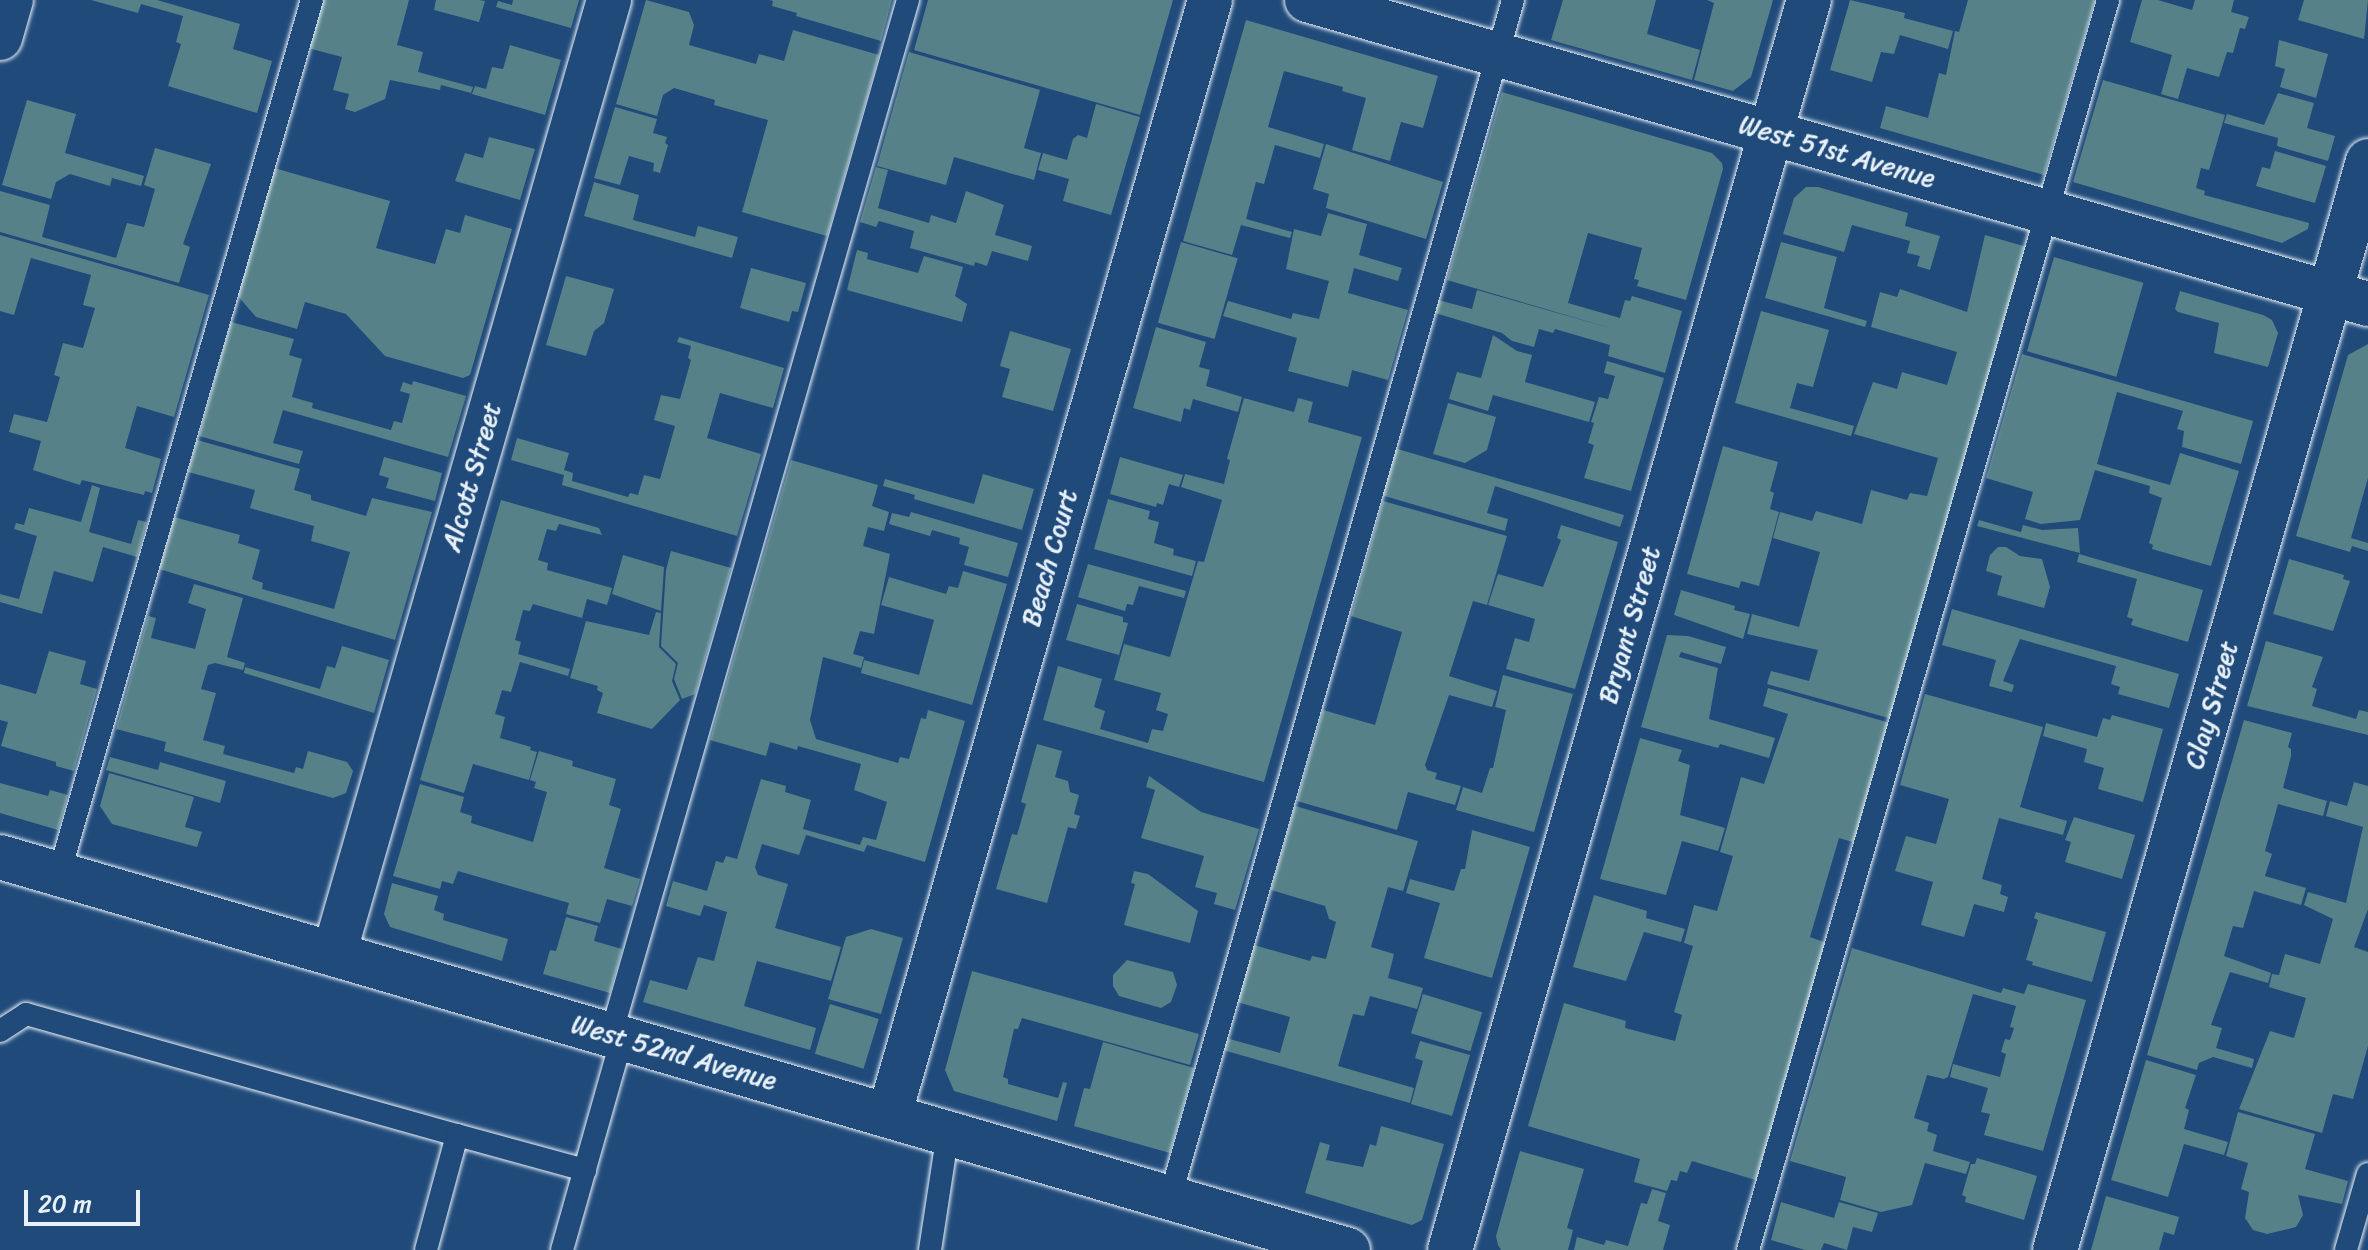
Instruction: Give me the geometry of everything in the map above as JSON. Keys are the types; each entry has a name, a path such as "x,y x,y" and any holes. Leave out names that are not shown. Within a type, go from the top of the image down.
{"street":[{"path":"0,38 11,0"},
{"name":"Alcott Street","path":"334,954 609,0"},
{"name":"Beach Court","path":"889,1116 1210,0"},
{"name":"West 51st Avenue","path":"1307,0 2349,299"},
{"name":"Bryant Street","path":"1450,1250 1809,0"},
{"name":"Clay Street","path":"2055,1250 2349,299 2368,161"},
{"name":"West 52nd Avenue","path":"0,857 1348,1250"}],"lane":[{"path":"59,874 312,0"},
{"path":"562,1250 617,1037 908,0"},
{"path":"1170,1198 1513,0"},
{"path":"1748,1250 2108,0"},
{"path":"0,1031 26,1014 585,1170"},
{"path":"930,1250 948,1133"},
{"path":"426,1250 457,1135"},
{"path":"2346,1250 2368,1174"}],"green space":[{"path":"91,0 157,0 240,24 233,49 272,61 257,113 168,86 181,44 176,42 183,16 141,4 138,13"},
{"path":"322,0 409,0 397,45 423,52 418,72 473,87 471,93 441,85 440,90 390,80 385,99 355,112 345,109 349,94 333,90 342,57 308,48"},
{"path":"436,0 485,1 479,22 434,10"},
{"path":"513,0 579,0 571,28 496,7 498,1 512,5"},
{"path":"646,0 689,12 694,25 689,45 756,64 759,54 784,61 793,30 879,55 827,236 742,212 768,120 714,105 715,100 674,88 663,95 657,116 616,104"},
{"path":"769,0 892,0 881,41 796,16 797,13 772,6 773,1"},
{"path":"928,0 1173,0 1140,115 914,50"},
{"path":"1563,0 1656,0 1647,34 1700,50 1692,80 1551,40"},
{"path":"1707,0 1773,0 1751,77 1733,91 1694,80 1714,3"},
{"path":"1850,0 1905,13 1904,18 1953,31 1948,49 1900,35 1894,54 1881,52 1872,82 1830,70"},
{"path":"1968,0 2095,0 2044,175 1880,128 1886,106 1928,118 1939,73 1946,75 1955,31 1959,32"},
{"path":"2142,0 2158,0 2192,10 2195,0 2234,0 2231,12 2249,17 2245,29 2240,28 2233,53 2227,52 2219,77 2187,68 2178,99 2161,94 2172,55 2130,42"},
{"path":"2304,0 2368,0 2364,39 2298,20"},
{"path":"1246,20 1438,76 1423,128 1401,122 1390,161 1352,150 1366,98 1342,91 1343,87 1284,71 1268,127 1324,144 1320,158 1275,145 1264,184 1256,182 1246,219 1292,232 1290,238 1241,225 1232,255 1183,241"},
{"path":"2279,40 2328,54 2316,98 2280,87 2285,69 2275,66"},
{"path":"510,45 561,60 545,115 472,94 475,86 486,89 492,67 503,69"},
{"path":"909,52 1040,90 1024,148 1041,153 1034,180 954,157 946,185 877,166"},
{"path":"2103,80 2225,115 2209,170 2201,168 2196,188 2205,191 2204,195 2309,223 2308,229 2282,243 2073,182"},
{"path":"1502,92 1712,153 1722,163 1723,169 1686,300 1637,286 1639,280 1634,279 1642,248 1588,233 1568,303 1620,318 1625,300 1630,301 1632,296 1682,311 1665,373 1608,356 1610,345 1555,329 1553,333 1539,329 1534,347 1512,341 1502,333 1435,313 1438,300 1472,309 1477,290 1617,330 1447,280"},
{"path":"2278,93 2314,103 2307,128 2335,136 2328,161 2277,146 2278,138 2224,123 2227,114 2264,125"},
{"path":"27,100 76,114 65,153 144,176 141,186 112,178 110,186 70,174 56,182 51,199 2,185"},
{"path":"1096,104 1140,117 1111,215 1063,201 1069,179 1038,170 1043,153 1067,160 1073,139 1078,135 1087,138"},
{"path":"615,107 657,119 653,133 667,137 665,143 668,145 660,173 653,171 654,163 629,156 620,185 594,178"},
{"path":"489,137 535,149 520,200 455,181 465,153 483,158"},
{"path":"1326,144 1443,182 1426,239 1326,208 1329,194 1313,189"},
{"path":"155,148 211,164 183,244 190,247 179,283 0,232 0,191 50,205 42,237 116,258 127,223 144,227 155,189 144,185"},
{"path":"2275,151 2326,166 2315,203 2256,186 2262,167 2270,169"},
{"path":"876,167 888,170 878,208 929,223 931,215 956,223 966,191 1004,205 995,235 1032,246 1028,261 992,251 987,266 975,262 974,266 910,248 914,231 879,221 876,227 860,222"},
{"path":"274,168 390,201 376,248 435,264 446,229 460,233 465,215 512,229 470,375 463,378 385,356 346,314 305,302 297,329 256,317 237,295"},
{"path":"594,182 639,195 633,220 695,237 698,226 738,237 732,258 584,216"},
{"path":"1806,187 1818,187 1908,213 1905,226 1940,236 1930,270 1917,266 1920,256 1907,253 1910,241 1852,225 1844,252 1783,234 1794,198"},
{"path":"1328,213 1367,224 1359,255 1402,268 1398,281 1354,268 1348,293 1408,310 1388,380 1352,370 1348,387 1288,371 1297,338 1223,316 1228,301 1291,319 1293,313 1319,319 1329,281 1286,269 1294,229 1321,236"},
{"path":"0,235 209,295 174,417 137,406 125,448 161,459 152,493 145,491 144,495 82,480 80,485 33,470 41,441 9,432 14,414 47,422 60,377 54,375 63,343 83,348 95,308 83,305 91,275 31,258 14,315 0,311"},
{"path":"1985,235 2027,247 1892,719 1767,684 1771,671 1809,681 1818,650 1747,634 1752,614 1799,627 1820,552 1773,538 1780,512 1812,521 1816,511 1862,524 1871,490 1907,500 1910,493 1927,496 1938,458 1854,434 1873,382 1897,389 1902,372 1947,385 1957,352 1871,327 1880,292 1897,297 1900,289 1967,312"},
{"path":"1181,242 1238,258 1215,339 1158,323"},
{"path":"1781,242 1837,257 1824,308 1867,321 1865,327 1765,298"},
{"path":"857,250 868,253 867,259 918,273 924,256 963,267 955,296 967,304 962,322 847,290"},
{"path":"2054,257 2143,283 2116,377 2027,351"},
{"path":"751,268 806,283 798,312 792,311 789,322 740,308"},
{"path":"566,276 614,289 604,323 594,331 586,356 546,345"},
{"path":"2180,291 2272,320 2278,333 2268,367 2214,353 2219,323 2178,312 2175,309"},
{"path":"1761,311 1829,330 1813,387 1797,383 1790,408 1854,426 1851,436 1735,403"},
{"path":"231,322 294,339 289,355 302,359 292,397 313,403 312,408 391,430 394,421 402,423 410,394 400,391 403,382 412,385 413,381 466,396 448,457 283,410 273,443 303,451 299,464 199,436"},
{"path":"1156,327 1206,342 1199,367 1210,370 1206,386 1242,397 1238,412 1193,399 1190,410 1184,408 1181,422 1133,408"},
{"path":"1010,331 1071,349 1053,411 1002,397 1010,369 1000,366"},
{"path":"1493,335 1517,351 1532,355 1525,382 1595,402 1589,422 1493,395 1488,411 1449,399 1457,372 1481,378"},
{"path":"679,337 784,368 773,408 720,393 707,438 761,454 737,536 562,485 564,475 511,460 517,438 569,453 564,470 573,473 572,481 628,497 630,493 638,495 644,475 660,479 675,426 654,420 661,395 680,399 691,360 688,358 691,346 677,342"},
{"path":"2368,344 2368,478 2351,538 2368,543 2368,551 2352,546 2350,552 2296,536 2348,355"},
{"path":"2022,354 2253,421 2241,464 2182,447 2184,431 2177,429 2183,411 2117,392 2097,464 2170,485 2180,453 2239,471 2211,566 2152,549 2153,545 2149,543 2162,498 2149,493 2150,486 2095,470 2080,520 2041,524 2025,519 2033,492 1986,478"},
{"path":"1607,361 1664,378 1631,491 1584,478 1594,445 1588,443 1594,423 1591,422 1599,397 1608,399 1615,376 1604,373"},
{"path":"1244,398 1294,412 1298,398 1313,402 1308,422 1362,437 1264,782 1043,720 1058,666 1102,679 1094,707 1105,711 1100,729 1148,743 1152,729 1163,731 1168,714 1156,710 1161,693 1114,680 1124,644 1170,657 1198,561 1204,562 1222,500 1181,487 1185,474 1224,484 1230,460 1227,459"},
{"path":"1448,403 1496,417 1487,450 1465,463 1433,454"},
{"path":"197,440 300,469 294,490 311,495 311,500 366,516 372,498 432,512 395,640 159,569 174,517 240,535 238,543 260,550 252,579 263,583 262,589 334,609 350,552 311,541 314,526 250,508 255,490 188,472"},
{"path":"1723,446 1778,462 1770,491 1774,493 1770,509 1779,512 1759,586 1741,581 1739,588 1687,574"},
{"path":"1394,448 1624,515 1620,527 1495,486 1487,513 1508,519 1505,531 1381,495"},
{"path":"384,457 442,473 435,501 386,488 389,478 379,475"},
{"path":"1120,457 1183,475 1179,487 1169,484 1163,505 1157,503 1156,507 1110,494"},
{"path":"791,460 878,485 872,506 889,512 884,531 868,527 863,546 890,554 874,634 860,631 853,654 864,657 861,668 823,657 810,720 816,739 898,763 900,757 909,759 921,718 926,719 928,710 965,721 925,862 867,845 864,852 806,835 799,855 762,844 755,867 758,875 788,884 775,928 841,947 831,981 757,961 744,1006 816,1028 810,1050 643,1002 650,980 687,990 698,957 714,961 727,912 704,905 700,916 666,906 673,881 707,891 716,861 723,863 726,856 737,859 761,779 786,786 785,792 811,800 803,829 860,845 863,837 876,840 887,802 854,790 861,764 798,746 797,750 770,742 766,756 710,740"},
{"path":"983,474 1034,489 1022,530 914,499 915,495 883,486 885,479 974,504"},
{"path":"92,485 100,488 89,532 131,544 138,520 147,522 137,557 103,547 93,582 54,571 42,614 0,602 0,594 19,599 37,536 14,529 16,523 24,525 29,508 81,522"},
{"path":"1108,499 1150,511 1148,519 1159,522 1154,543 1174,549 1173,555 1196,561 1192,576 1094,549"},
{"path":"501,500 599,528 602,535 559,524 556,531 547,529 538,560 548,563 547,570 612,588 607,605 587,599 582,618 533,604 530,611 523,610 515,640 521,642 518,654 570,669 568,676 520,662 511,692 502,690 495,714 505,717 500,738 531,747 530,750 537,752 529,780 473,764 464,793 420,780"},
{"path":"1383,501 1507,536 1487,605 1473,601 1449,676 1497,691 1492,707 1449,695 1425,765 1427,770 1437,773 1435,779 1461,786 1455,805 1408,792 1397,830 1297,801 1323,710 1375,725 1402,632 1351,616"},
{"path":"911,512 1018,543 1008,577 964,565 969,547 959,544 960,538 932,530 930,536 889,524 892,513 909,517"},
{"path":"1979,520 2021,532 2023,525 2042,530 2078,528 2080,553 1977,526"},
{"path":"1561,525 1618,542 1575,689 1506,669 1515,638 1529,642 1535,619 1488,605 1498,574 1543,587 1561,540 1557,538"},
{"path":"1998,547 2006,547 2020,556 2042,559 2050,587 2044,608 1997,595 2002,576 1986,571 1990,555"},
{"path":"671,551 731,568 695,694 682,699 674,679 678,663 661,646 666,570"},
{"path":"2079,554 2203,590 2188,642 2131,625 2133,619 2127,617 2137,579 2077,562"},
{"path":"623,555 664,567 661,611 612,594"},
{"path":"2289,559 2344,575 2343,579 2350,581 2333,631 2273,614"},
{"path":"1088,564 1186,591 1184,598 1139,586 1133,605 1127,604 1125,611 1078,597"},
{"path":"963,571 1007,584 972,705 861,673 864,660 919,675 934,620 881,605 889,577 946,594 949,586 958,588"},
{"path":"194,584 243,598 227,657 245,663 243,670 215,663 208,665 201,689 216,693 203,740 225,746 223,754 294,773 296,767 303,769 308,751 347,762 353,771 346,793 333,798 164,751 166,742 116,729 148,616 156,618 151,638 195,649 206,609 188,603"},
{"path":"1681,590 1735,606 1734,610 1750,614 1743,639 1674,615"},
{"path":"1077,604 1123,617 1123,622 1128,623 1119,655 1066,640"},
{"path":"1952,609 2179,674 2169,708 2118,694 2120,687 2111,684 2116,666 2020,639 2003,681 2014,685 2012,692 1989,686 1996,660 1942,645"},
{"path":"656,612 661,613 659,647 676,664 672,681 680,700 652,729 597,713 603,693 597,690 598,686 570,678 586,621 649,635"},
{"path":"1667,635 1688,636 1726,647 1721,664 1681,652 1679,657 1718,668 1709,719 1775,738 1769,758 1641,727"},
{"path":"2266,641 2323,657 2312,687 2317,689 2312,706 2356,719 2359,710 2368,712 2368,735 2247,706"},
{"path":"342,646 389,660 374,713 244,673 245,667 320,689 327,666 335,668"},
{"path":"49,651 86,661 80,684 97,689 74,771 56,766 56,762 1,746 8,722 0,720 0,684 36,694"},
{"path":"1503,675 1573,694 1534,832 1456,810 1463,787 1482,793 1490,768 1493,768 1506,710 1495,707"},
{"path":"1768,688 1890,723 1856,843 1839,838 1810,937 1827,943 1759,1181 1692,1161 1687,1173 1680,1171 1677,1181 1671,1180 1667,1191 1634,1182 1640,1159 1528,1126 1564,1003 1626,1021 1625,1028 1675,1041 1682,1015 1674,1012 1693,946 1684,943 1694,905 1717,911 1733,856 1720,852 1741,777 1764,784 1788,714 1763,706"},
{"path":"1925,694 2043,727 2020,807 2067,821 2063,835 1999,818 1982,879 2002,885 2000,894 2008,897 2004,912 1974,904 1964,937 1921,925 1933,882 1895,871 1906,836 1936,844 1949,799 1900,785"},
{"path":"2112,715 2163,729 2143,802 2098,789 2104,768 2084,762 2087,749 2043,736 2046,723 2097,737 2103,718 2110,720"},
{"path":"2244,720 2292,733 2288,747 2291,756 2283,788 2327,801 2323,816 2278,804 2265,851 2272,854 2265,876 2306,888 2301,905 2254,891 2243,928 2233,926 2224,956 2271,973 2268,983 2230,972 2211,1025 2222,1028 2216,1048 2254,1059 2252,1068 2213,1057 2199,1063 2197,1070 2147,1055"},
{"path":"1640,738 1682,750 1678,761 1690,765 1680,815 1725,828 1718,851 1682,841 1666,895 1600,879"},
{"path":"1037,744 1062,751 1055,777 1068,781 1070,792 1079,795 1074,814 1080,816 1076,829 1068,827 1047,903 996,889 1012,834 1017,835 1026,804 1021,802"},
{"path":"539,751 573,761 572,766 616,779 609,805 621,809 604,868 640,879 632,906 607,899 600,923 566,914 569,903 458,871 453,884 442,881 440,889 393,876 420,784 464,797 460,812 472,816 471,823 533,842 547,792 534,788 536,782 530,780"},
{"path":"110,757 158,770 160,762 226,781 220,803 106,770"},
{"path":"109,773 194,797 185,827 202,832 197,847 112,824 100,806"},
{"path":"1149,776 1201,812 1259,829 1235,910 1214,904 1217,893 1195,887 1204,856 1141,838 1155,790 1146,787"},
{"path":"2354,782 2368,786 2368,909 2354,947 2368,952 2368,1046 2353,1099 2333,1094 2322,1133 2239,1109 2270,1031 2294,1038 2306,998 2269,987 2272,974 2279,975 2285,954 2320,964 2333,919 2304,905 2308,892 2346,903 2363,827 2326,816 2330,801 2347,806"},
{"path":"0,783 48,796 50,790 68,795 58,830 0,813"},
{"path":"1295,806 1418,841 1403,891 1388,887 1371,947 1394,954 1388,978 1423,988 1417,1009 1370,996 1364,1016 1353,1014 1338,1066 1414,1088 1410,1103 1223,1050 1226,1038 1280,1053 1290,1017 1237,1002 1254,945 1310,961 1312,956 1326,959 1336,922 1329,919 1325,906 1271,890"},
{"path":"2074,817 2135,835 2122,879 2065,862 2071,842 2065,840"},
{"path":"1472,830 1530,847 1492,978 1424,958 1440,903 1406,893 1410,879 1454,891 1461,869 1465,869"},
{"path":"1134,871 1148,874 1198,911 1190,943 1124,925 1135,884 1131,883"},
{"path":"392,883 438,896 434,910 444,914 443,920 508,939 502,961 390,927 384,914"},
{"path":"1594,895 1647,911 1646,918 1685,929 1681,942 1644,932 1626,981 1573,967"},
{"path":"2036,912 2106,932 2092,982 2032,965 2033,962 2026,960 2038,920 2034,918"},
{"path":"566,917 598,926 594,941 622,949 610,993 543,974 550,950 556,951"},
{"path":"871,929 903,938 881,1014 828,999 846,937"},
{"path":"1852,948 2001,993 2003,988 2024,994 2028,984 2086,1000 2043,1151 1984,1135 1990,1114 1981,1112 1988,1088 1950,1077 1953,1064 2000,1077 2006,1054 2001,1052 2005,1039 2010,1040 2014,1028 2010,1027 2016,1006 1973,994 1948,1077 1927,1075 1914,1118 1929,1123 1927,1131 1937,1135 1933,1151 1970,1162 1966,1174 1925,1163 1912,1205 1881,1212 1840,1200 1846,1177 1790,1161"},
{"path":"1127,960 1173,972 1177,985 1171,1002 1161,1008 1119,996 1113,986 1113,975"},
{"path":"972,971 1199,1034 1190,1065 1022,1018 1018,1029 1014,1029 1003,1077 1008,1079 1008,1084 1058,1098 1063,1082 1067,1083 1057,1121 954,1091 945,1070"},
{"path":"1423,994 1482,1012 1470,1051 1411,1033"},
{"path":"830,1004 879,1019 864,1069 815,1054"},
{"path":"1420,1041 1470,1055 1452,1116 1411,1104 1423,1061 1415,1058"},
{"path":"1103,1042 1194,1068 1170,1153 1074,1126 1084,1088 1090,1089"},
{"path":"2146,1060 2196,1075 2185,1108 2189,1110 2184,1129 2228,1142 2224,1155 2184,1144 2168,1197 2111,1180"},
{"path":"2238,1112 2315,1134 2305,1169 2348,1181 2342,1204 2298,1195 2303,1215 2296,1227 2267,1234 2253,1230 2245,1218 2249,1192 2241,1189 2248,1163 2226,1156"},
{"path":"1381,1126 1444,1144 1422,1220 1412,1225 1305,1193 1320,1142 1330,1145 1326,1160 1363,1167 1370,1144 1376,1146"},
{"path":"1520,1151 1584,1169 1567,1228 1573,1230 1568,1250 1501,1250 1498,1245 1496,1236"},
{"path":"1977,1158 2037,1176 2024,1220 1965,1202 1966,1197 1962,1195 1971,1164 1975,1164"},
{"path":"1652,1189 1666,1193 1658,1221 1670,1225 1663,1250 1574,1250 1577,1237 1604,1245 1606,1240 1628,1246 1641,1203 1647,1204"},
{"path":"2106,1196 2179,1217 2174,1235 2164,1232 2159,1250 2091,1250"},
{"path":"1781,1202 1834,1218 1839,1202 1878,1213 1872,1232 1853,1227 1847,1250 1824,1243 1821,1250 1805,1250 1771,1240"}]}
